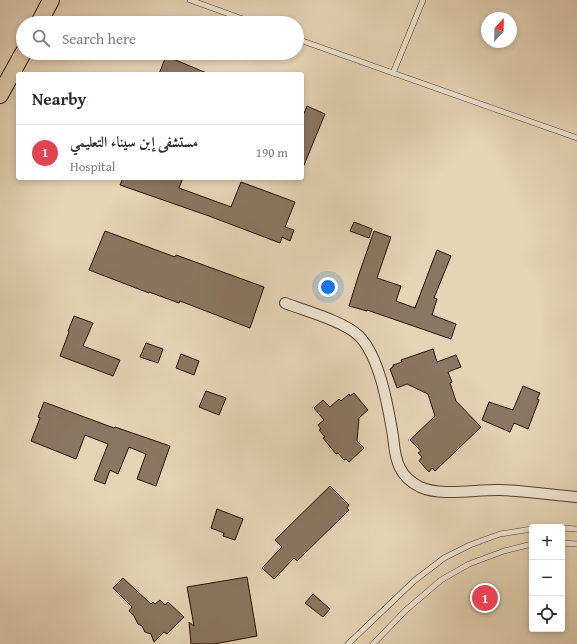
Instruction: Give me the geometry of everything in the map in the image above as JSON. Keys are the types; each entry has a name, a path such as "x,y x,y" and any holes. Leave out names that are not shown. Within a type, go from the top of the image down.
{"main road":[{"path":"43,16 51,0"},
{"path":"0,95 19,60"}],"street":[{"path":"284,303 346,326 360,337 369,350 379,372 389,415 396,456 400,468 408,479 420,487 432,491 466,492 501,490 577,497"}],"lane":[{"path":"190,0 235,16"},
{"path":"393,73 423,0"},
{"path":"304,41 577,138"},
{"path":"565,528 577,529"},
{"path":"348,644 414,581 444,558 470,545 500,534 529,529"},
{"path":"565,543 577,544"},
{"path":"373,644 406,610 441,580 469,564 504,551 529,545"}],"building":[{"path":"164,60 176,60 204,72 160,72"},
{"path":"307,106 325,114 304,165 304,113"},
{"path":"122,180 182,180 179,188 231,207 241,182 295,202 285,227 294,230 290,241 282,237 280,243 120,185"},
{"path":"354,222 372,229 369,238 350,231"},
{"path":"105,231 175,257 176,255 264,287 250,328 180,301 179,303 149,293 89,270"},
{"path":"374,231 391,237 377,278 401,286 396,301 415,308 437,250 451,256 434,298 437,299 432,315 456,324 451,339 367,310 349,306"},
{"path":"74,316 93,323 83,346 120,360 113,376 60,356"},
{"path":"146,343 163,349 158,363 140,357"},
{"path":"433,349 437,362 456,355 461,367 448,372 456,401 481,427 435,471 432,468 429,472 419,461 422,457 418,453 421,451 410,440 435,416 428,394 407,384 397,388 390,369 393,365 402,362 401,360"},
{"path":"181,354 199,361 194,375 176,368"},
{"path":"523,386 540,393 537,399 539,400 528,429 514,423 510,432 482,420 489,402 513,410"},
{"path":"206,391 226,398 219,415 199,407"},
{"path":"354,393 368,410 359,418 357,441 364,448 349,462 346,459 344,460 338,453 336,454 323,438 325,437 319,430 321,429 318,425 324,420 314,408 323,400 330,407 339,399 341,401 349,394 350,396"},
{"path":"44,402 114,428 115,427 170,446 156,486 137,479 146,454 129,447 118,474 110,470 105,484 94,480 108,444 85,435 76,459 31,441 40,418 38,417"},
{"path":"330,486 349,505 347,508 349,510 297,561 294,558 274,579 262,568 282,547 275,540"},
{"path":"217,509 243,519 235,540 223,536 224,533 211,528"},
{"path":"247,577 257,636 214,644 191,644 189,622 194,626 187,587"},
{"path":"123,578 151,604 153,602 155,604 160,600 165,605 168,602 184,617 167,634 164,632 154,642 151,634 145,632 142,626 138,624 134,616 129,611 132,607 113,588"},
{"path":"313,594 330,609 323,617 305,603"}],"place":[{"name":"مستشفى إبن سيناء التعليمي","path":"485,598"}]}
